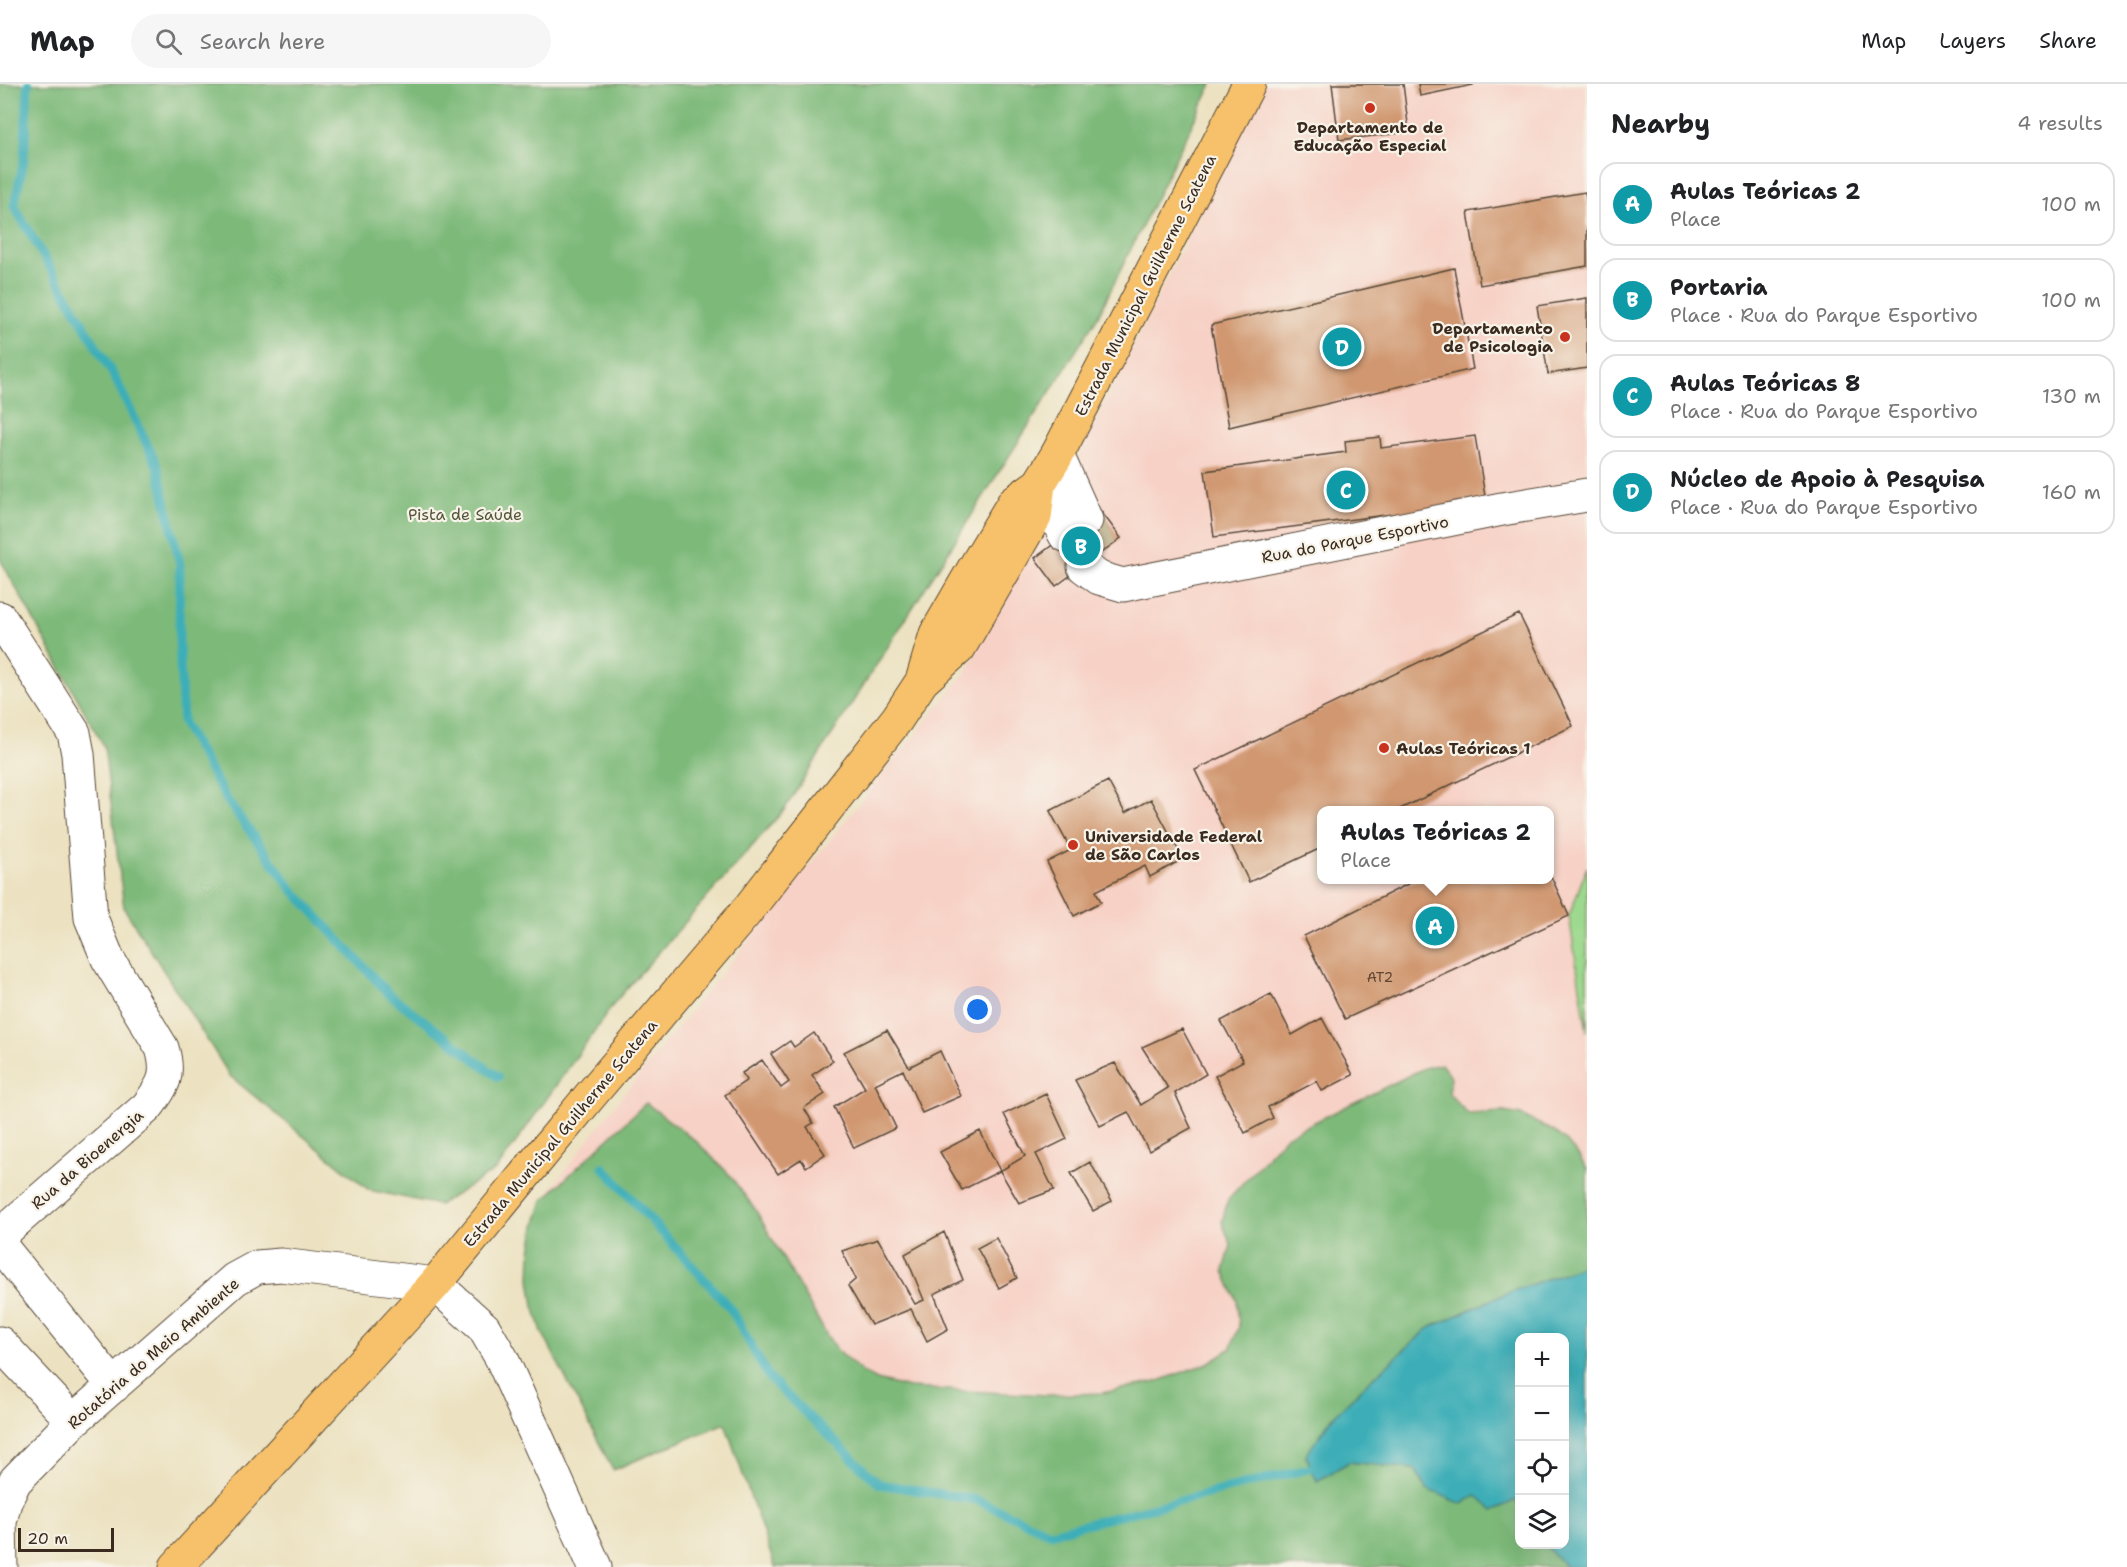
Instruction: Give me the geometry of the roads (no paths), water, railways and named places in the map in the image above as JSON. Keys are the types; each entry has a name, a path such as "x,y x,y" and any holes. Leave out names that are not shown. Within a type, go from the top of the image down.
{"main road":[{"name":"Estrada Municipal Guilherme Scatena","path":"176,1567 435,1284 746,912 897,719 922,681 936,634 1014,502 1039,484 1057,455 1249,84"}],"street":[{"path":"1039,484 1075,528 1057,455"},
{"name":"Rua do Parque Esportivo","path":"1093,560 1111,569 1123,585 1502,509 1587,495"},
{"name":"Rua da Bioenergia","path":"0,618 74,733 78,754 91,918 108,959 162,1048 166,1062 166,1076 147,1107 0,1235"},
{"path":"0,1245 114,1386"},
{"path":"0,1259 0,1264"},
{"name":"Rotatória do Meio Ambiente","path":"1,1567 0,1522 5,1502 15,1481 73,1421 235,1279 257,1267 281,1265 435,1284"},
{"path":"435,1284 484,1328 502,1359 595,1567"},
{"path":"0,1343 73,1421"}],"water":[{"path":"1587,1263 1587,1567 1566,1567 1549,1549 1569,1549 1569,1333 1515,1333 1515,1500 1493,1511 1476,1495 1462,1504 1427,1489 1415,1469 1349,1462 1317,1481 1306,1455 1332,1418 1429,1328 1507,1293"}],"waterway":[{"path":"28,84 24,160 14,206 115,378 157,465 180,564 179,640 183,723 227,800 292,889 389,994 498,1077"},
{"path":"603,1167 731,1309 769,1378 879,1484 977,1500 1050,1533 1312,1468"}],"tunnel":[{"path":"1086,520 1102,553"}],"place":[{"name":"Departamento de Educação Especial","path":"1370,108"},
{"name":"Departamento de Psicologia","path":"1565,337"},
{"name":"Núcleo de Apoio à Pesquisa","path":"1342,347"},
{"name":"Aulas Teóricas 8","path":"1346,490"},
{"name":"Portaria","path":"1081,546"},
{"name":"Aulas Teóricas 1","path":"1384,748"},
{"name":"Universidade Federal de São Carlos","path":"1073,845"},
{"name":"Aulas Teóricas 2","path":"1435,926"}],"park label":[{"name":"Pista de Saúde","path":"465,514"}]}
